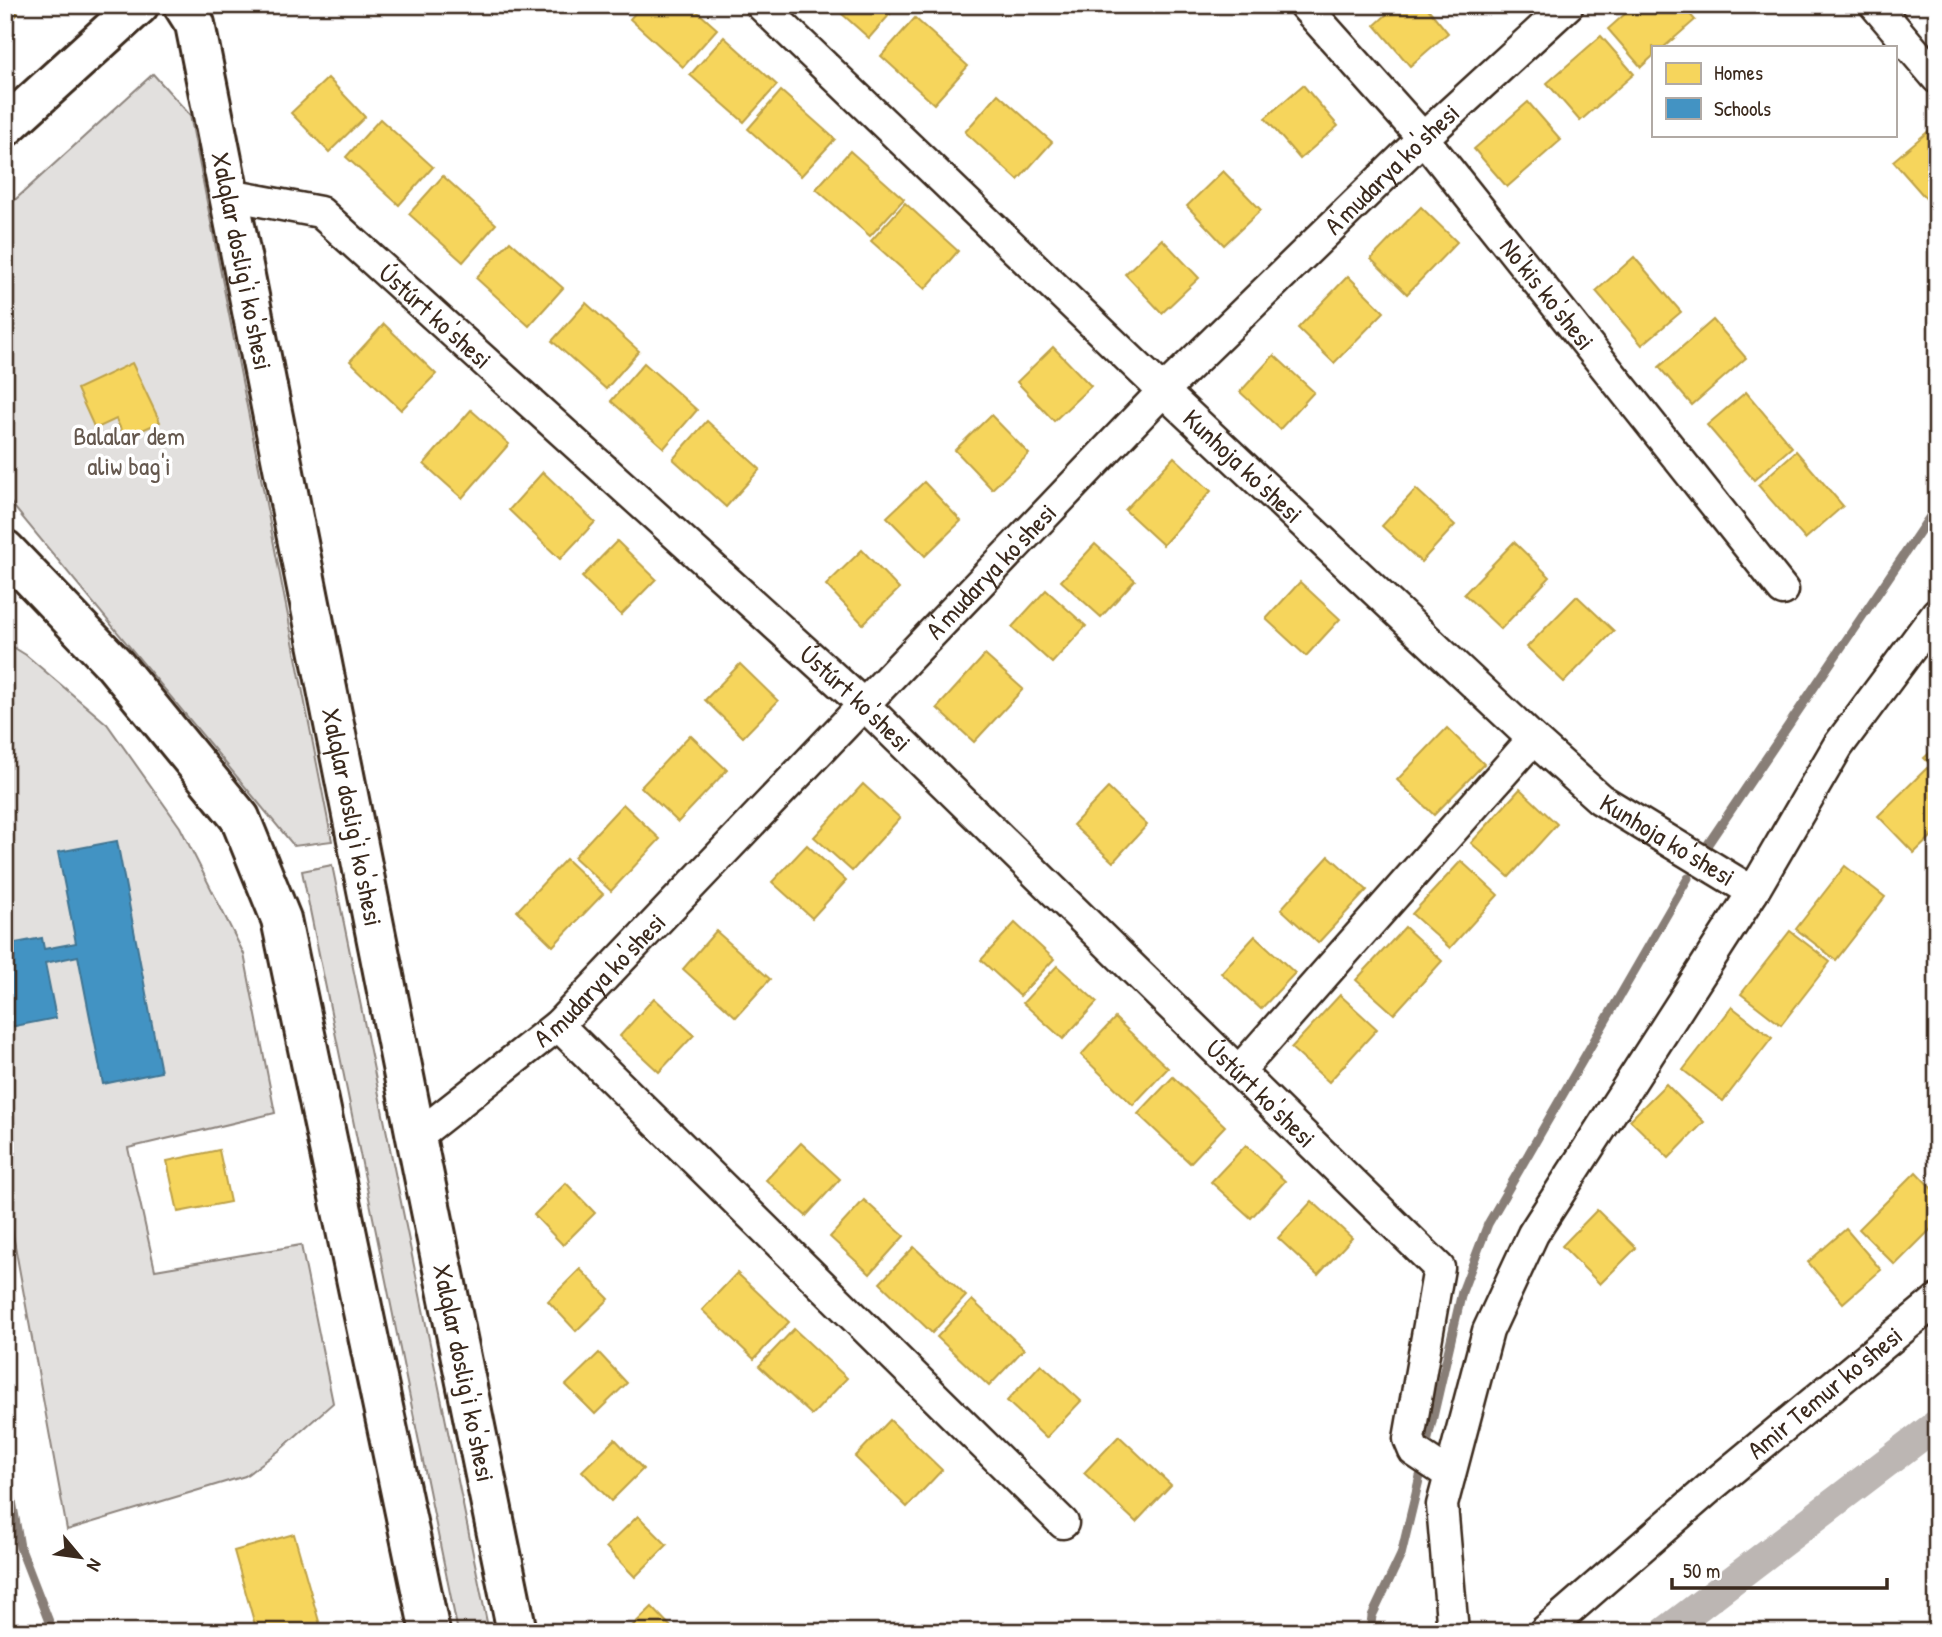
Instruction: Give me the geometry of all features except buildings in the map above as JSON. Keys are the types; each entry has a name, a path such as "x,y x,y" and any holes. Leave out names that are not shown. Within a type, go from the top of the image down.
{"main road":[{"path":"5,127 139,5"},
{"name":"Xalqlar doslig'i ko'shesi","path":"183,5 195,24 517,1632"},
{"path":"5,550 114,664 240,818 281,919 430,1632"}],"street":[{"name":"Kunhoja ko'shesi","path":"761,5 1163,391 1600,799 1753,892"},
{"name":"No'kis ko'shesi","path":"1304,5 1423,138 1783,590"},
{"name":"A'mudarya ko'shesi","path":"416,1137 558,1025 1163,391 1423,138 1568,5"},
{"path":"1875,5 1937,78"},
{"name":"Ústúrt ko'shesi","path":"229,195 320,212 864,705 1439,1268 1409,1439 1414,1451 1450,1475"},
{"path":"1453,1632 1443,1505 1488,1331 1532,1234 1753,892 1838,746 1937,613"},
{"path":"1239,1071 1533,739"},
{"path":"558,1025 1063,1523"},
{"name":"Amir Temur ko'shesi","path":"1544,1632 1713,1485 1937,1300"}],"green space":[{"name":"Balalar dem aliw bag'i","path":"153,74 190,115 332,841 294,846 5,496 5,209"},
{"path":"5,642 26,655 107,724 180,827 244,954 275,1113 128,1148 155,1270 301,1245 333,1403 280,1450 245,1476 67,1530 5,1191"},
{"path":"332,865 489,1632 458,1632 302,871"}],"waterway":[{"path":"1708,844 1937,506"},
{"path":"1427,1443 1462,1292 1488,1224 1688,878"},
{"path":"1665,1632 1937,1424"},
{"path":"5,1460 20,1547 53,1632"},
{"path":"1370,1632 1372,1616 1401,1555 1420,1476"}]}
